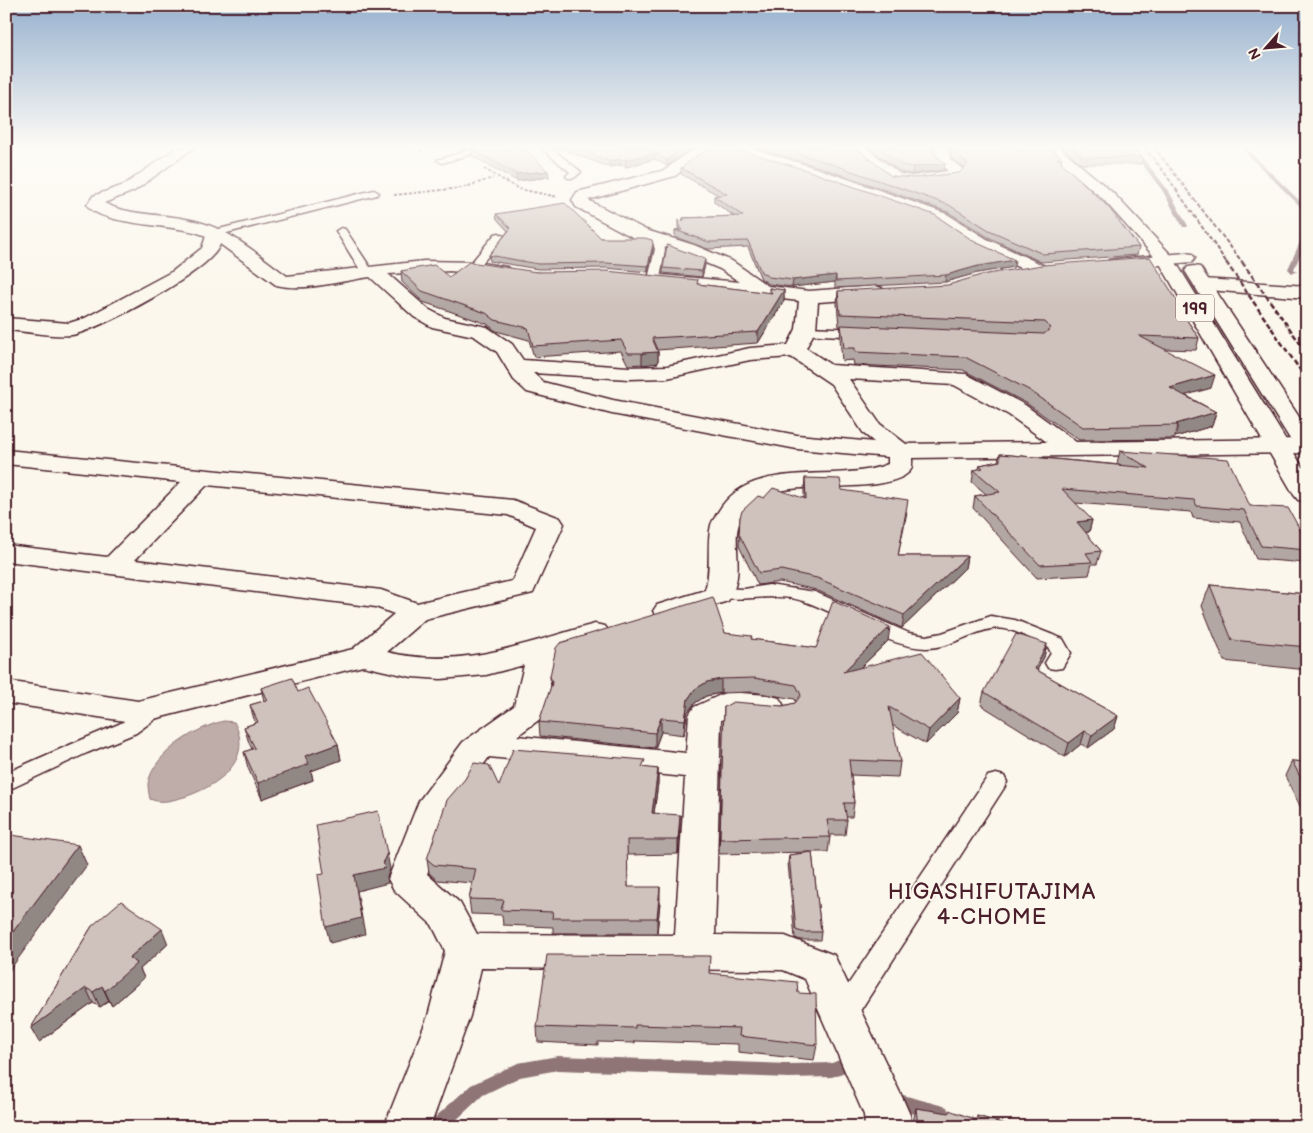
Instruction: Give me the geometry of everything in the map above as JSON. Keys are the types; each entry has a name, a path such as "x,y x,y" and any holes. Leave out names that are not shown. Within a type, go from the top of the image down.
{"main road":[{"path":"98,200 95,205 110,214 190,224 215,233 282,281 442,264 475,265 520,274"},
{"path":"581,200 582,204 606,218 726,265 765,291"},
{"path":"893,200 941,217 981,243 1039,270"},
{"name":"199","path":"1113,200 1176,254 1203,285 1306,446"},
{"path":"6,324 70,329 92,322 179,275 210,250 215,233"},
{"path":"1097,265 1176,254"},
{"name":"199","path":"1176,254 1307,495"},
{"path":"1004,276 1058,268"},
{"path":"372,272 421,313 439,323 480,331 505,348 522,375 535,387 612,407 797,442 900,451 1306,446"},
{"path":"635,278 809,297 888,291"},
{"path":"1203,285 1307,292"},
{"path":"795,350 805,331 809,297"},
{"path":"516,366 629,373 667,372 750,354 795,350 839,380 872,429 900,451"},
{"path":"825,371 958,379 976,387 1053,434 1070,449"},
{"path":"363,656 420,668 459,668 489,664 718,595 723,577 724,525 736,502 766,486 881,476 900,468 900,451"},
{"path":"6,457 513,508 551,524 523,587 415,612 363,656 138,712 6,692"},
{"path":"114,566 201,476"},
{"path":"6,553 381,599 415,612"},
{"path":"407,1127 449,1016 465,951 446,914 407,879 432,810 475,750 529,711 543,649"},
{"path":"694,952 705,715 727,703 782,708"},
{"path":"482,744 702,767"},
{"path":"465,951 785,953 820,967 888,1115 888,1127"}],"lane":[{"path":"215,233 347,200"},
{"path":"341,231 372,272"},
{"path":"475,265 499,236"},
{"path":"654,279 660,248 656,239"},
{"path":"805,331 874,333"},
{"path":"719,592 744,594 769,590 809,596 904,638 926,642 946,639 991,622 1015,626 1056,643 1061,653 1055,663"},
{"path":"6,783 79,748 129,728 158,708"},
{"path":"842,1017 996,782"}],"shaded area":[{"path":"224,721 234,722 239,736 240,749 236,760 229,770 208,787 196,793 171,800 150,799 148,784 158,762 167,752 189,735"}],"building":[{"path":"720,200 892,200 935,215 975,242 1015,260 978,266 946,275 836,281 836,275 793,280 769,277 761,272 748,241 709,242 675,230 682,230 678,221 684,220 683,218 743,216"},
{"path":"934,200 1101,200 1139,247 1043,254 989,230 949,205"},
{"path":"565,203 601,238 645,238 652,240 653,244 648,266 606,263 538,264 489,255 511,228 496,214"},
{"path":"667,245 705,259 702,271 663,268"},
{"path":"1150,257 1183,310 1180,310 1199,338 1139,336 1215,375 1170,388 1216,412 1176,424 1178,425 1083,427 1029,390 965,357 855,352 855,348 844,348 841,325 1044,334 1051,328 1045,322 840,314 838,291 948,285 981,275 1042,265"},
{"path":"469,262 537,272 606,271 698,280 697,284 772,293 769,288 784,290 758,332 652,338 658,352 642,353 628,353 621,340 533,346 528,328 495,320 486,313 422,291 401,271 434,265 449,277"},
{"path":"1120,451 1228,459 1250,506 1288,508 1307,542 1307,550 1261,546 1244,510 1197,506 1194,500 1062,489 1092,520 1077,522 1101,551 1086,553 1092,562 1040,565 975,496 1000,492 974,470 983,468 980,465 1000,461 1000,454 1149,468"},
{"path":"805,478 840,479 842,490 908,500 898,556 967,556 904,615 817,578 781,570 759,573 739,534 742,511 758,496 764,498 773,488 806,499"},
{"path":"1210,585 1307,594 1307,647 1232,640"},
{"path":"713,597 725,633 752,636 751,639 816,648 833,601 890,627 843,672 922,652 960,698 929,730 889,707 900,762 849,760 854,803 844,803 847,820 827,820 830,837 720,839 724,707 733,702 783,706 795,703 801,695 796,685 754,678 721,679 707,682 695,689 688,699 685,720 661,718 655,733 539,722 552,683 550,676 556,648 560,643"},
{"path":"1016,634 1047,644 1035,669 1118,716 1092,735 1085,731 1069,743 984,692"},
{"path":"292,678 298,692 308,688 338,744 305,756 309,764 258,783 244,752 255,748 244,727 258,722 250,705 267,700 261,688"},
{"path":"513,749 645,760 642,767 658,769 652,813 680,815 678,840 627,840 628,887 660,887 657,918 552,918 553,912 501,910 504,900 469,899 476,869 434,865 427,859 447,800 465,779 474,763 489,765 499,786"},
{"path":"1292,761 1307,762 1307,790"},
{"path":"378,811 387,853 383,862 385,868 354,875 361,918 326,927 318,875 324,874 316,825"},
{"path":"11,835 78,845 6,941 6,841"},
{"path":"812,852 821,932 802,932 796,930 789,855"},
{"path":"121,901 162,929 129,958 137,963 105,991 102,986 93,992 86,988 31,1028 92,926"},
{"path":"547,955 710,956 709,973 797,982 798,993 816,994 817,1045 739,1036 740,1028 635,1025 635,1028 598,1027 597,1029 537,1027"},
{"path":"916,1108 949,1113 949,1110 977,1120 977,1116 1015,1127 918,1127"}],"waterway":[{"path":"1170,200 1185,226"},
{"path":"1296,200 1307,211"},
{"path":"1294,272 1291,269 1307,233"},
{"path":"437,1127 477,1090 518,1070 558,1063 789,1071 832,1070 844,1065"},
{"path":"903,1103 941,1113"}],"railway":[{"path":"1183,200 1227,263"},
{"path":"1195,200 1243,263"},
{"path":"1226,262 1307,380"},
{"path":"1242,262 1307,353"}],"district":[{"name":"HIGASHIFUTAJIMA 4-CHOME","path":"992,904"}]}
